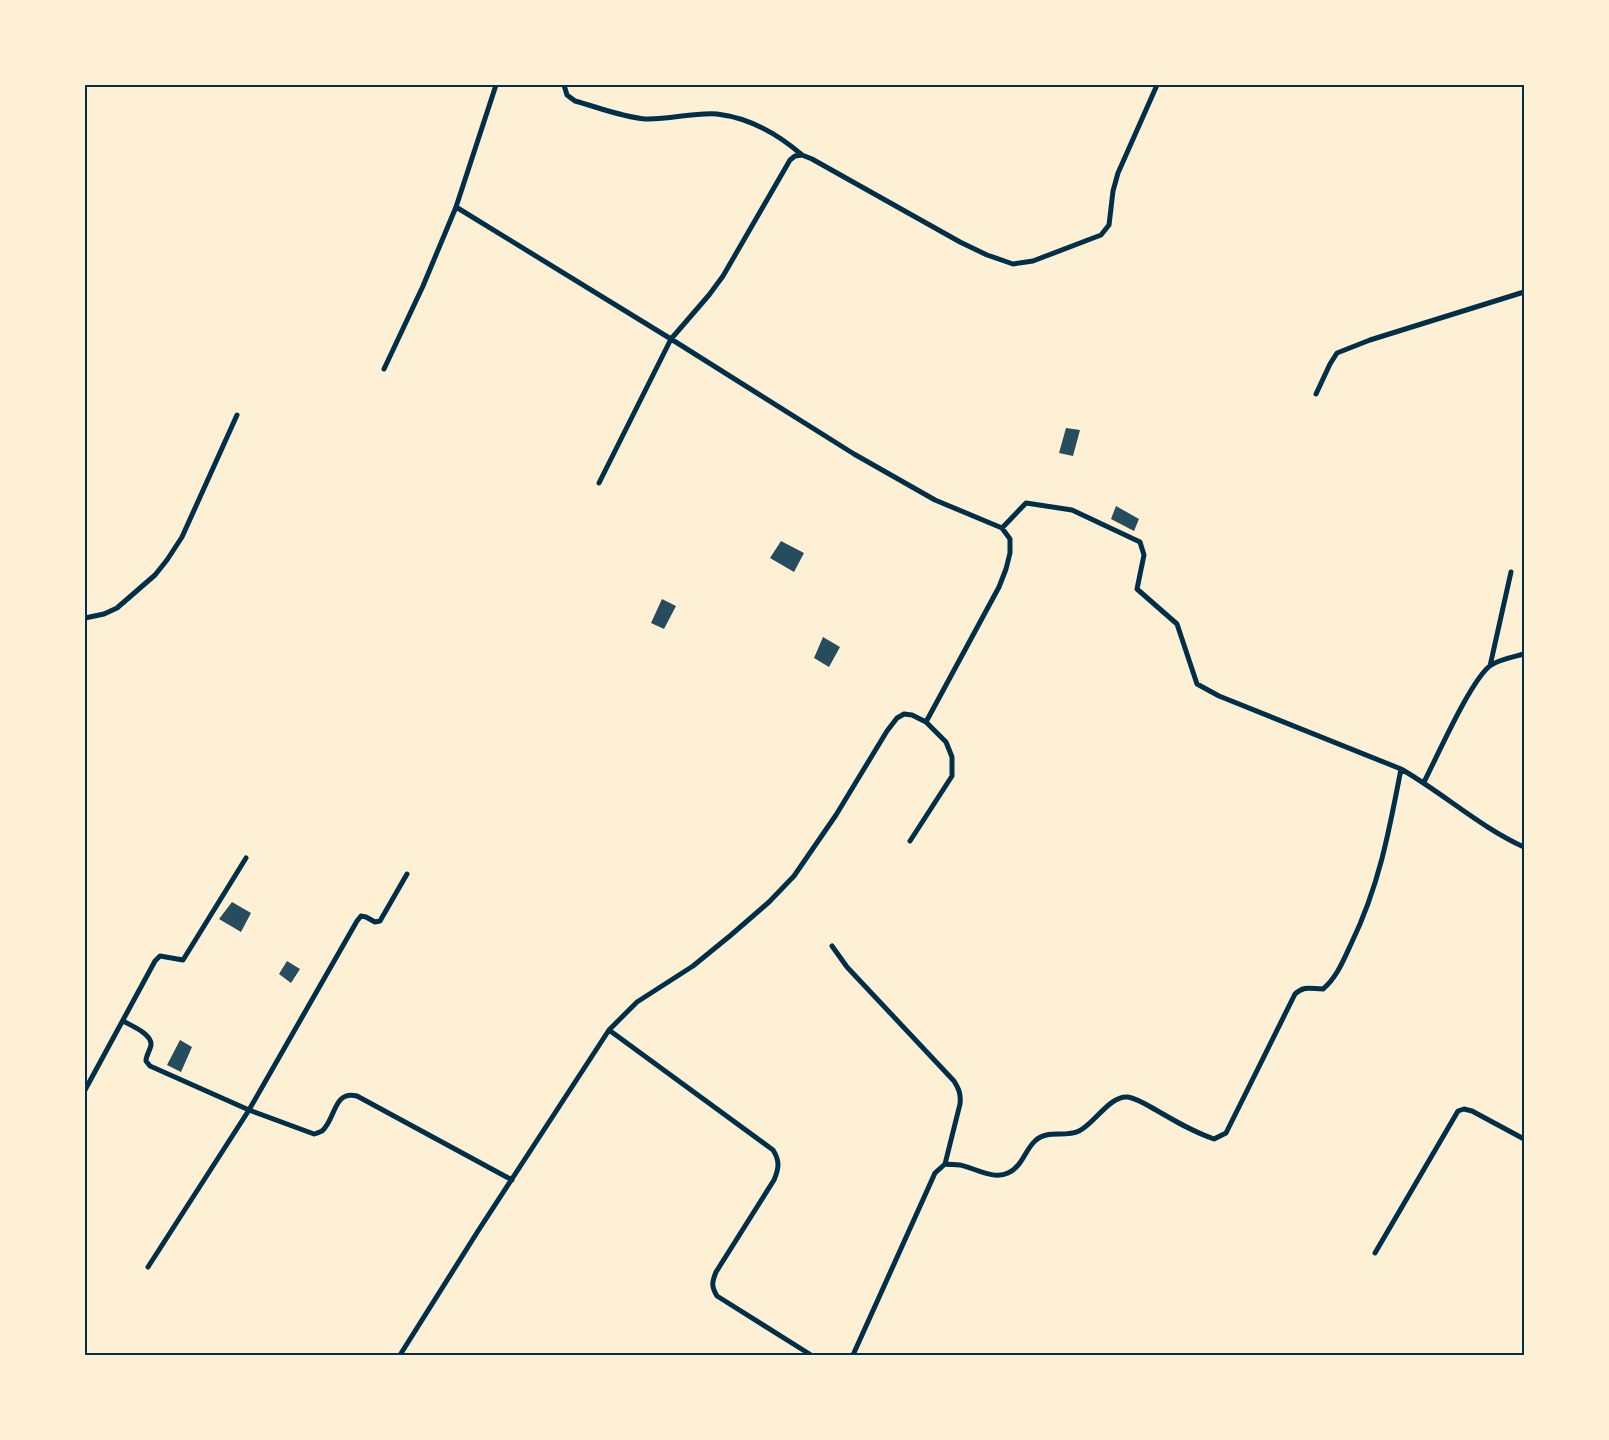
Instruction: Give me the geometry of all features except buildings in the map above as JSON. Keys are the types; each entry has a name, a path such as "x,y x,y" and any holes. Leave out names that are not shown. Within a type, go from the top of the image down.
{"street":[{"path":"384,368 423,286 456,207 496,85"},
{"path":"564,85 568,95 575,101 633,117 717,114 771,131 802,155 960,242 1013,264 1033,261 1101,235 1106,230 1109,225 1118,173 1157,85"},
{"path":"598,483 671,339 723,276 790,160 795,156 802,155"},
{"path":"456,207 895,478 935,500 1002,528 1010,539 1010,553 999,587 926,722"},
{"path":"1316,394 1337,353 1370,340 1524,292"},
{"path":"85,618 104,614 118,608 155,575 167,560 182,537 237,415"},
{"path":"1002,528 1026,503 1072,510 1140,542 1144,555 1137,589 1177,624 1197,684 1218,696 1401,768 1498,834 1524,847"},
{"path":"1490,666 1511,572"},
{"path":"1424,782 1471,690 1490,666 1505,658 1524,654"},
{"path":"400,1355 609,1030 638,1002 693,966 731,935 769,902 794,876 855,785 887,731 897,718 904,714 912,715 926,722 946,742 952,757 952,776 910,842"},
{"path":"945,1164 960,1165 996,1175 1008,1173 1018,1165 1035,1140 1048,1134 1078,1132 1113,1101 1126,1097 1139,1101 1200,1134 1214,1139 1226,1133 1295,994 1300,989 1306,987 1323,989 1331,982 1342,964 1365,916 1380,871 1401,768"},
{"path":"85,1090 155,960 160,956 166,956 179,961 187,956 246,858"},
{"path":"148,1267 249,1110 360,916 375,922 380,921 407,874"},
{"path":"832,946 847,967 954,1081 961,1095 945,1164 935,1173 853,1355"},
{"path":"123,1021 149,1037 151,1042 146,1062 150,1066 249,1110 314,1134 322,1131 342,1097 350,1094 357,1096 512,1180"},
{"path":"609,1030 773,1150 778,1156 779,1167 774,1180 716,1272 712,1281 712,1288 717,1296 811,1355"},
{"path":"1375,1253 1458,1111 1464,1109 1472,1110 1524,1139"}]}
